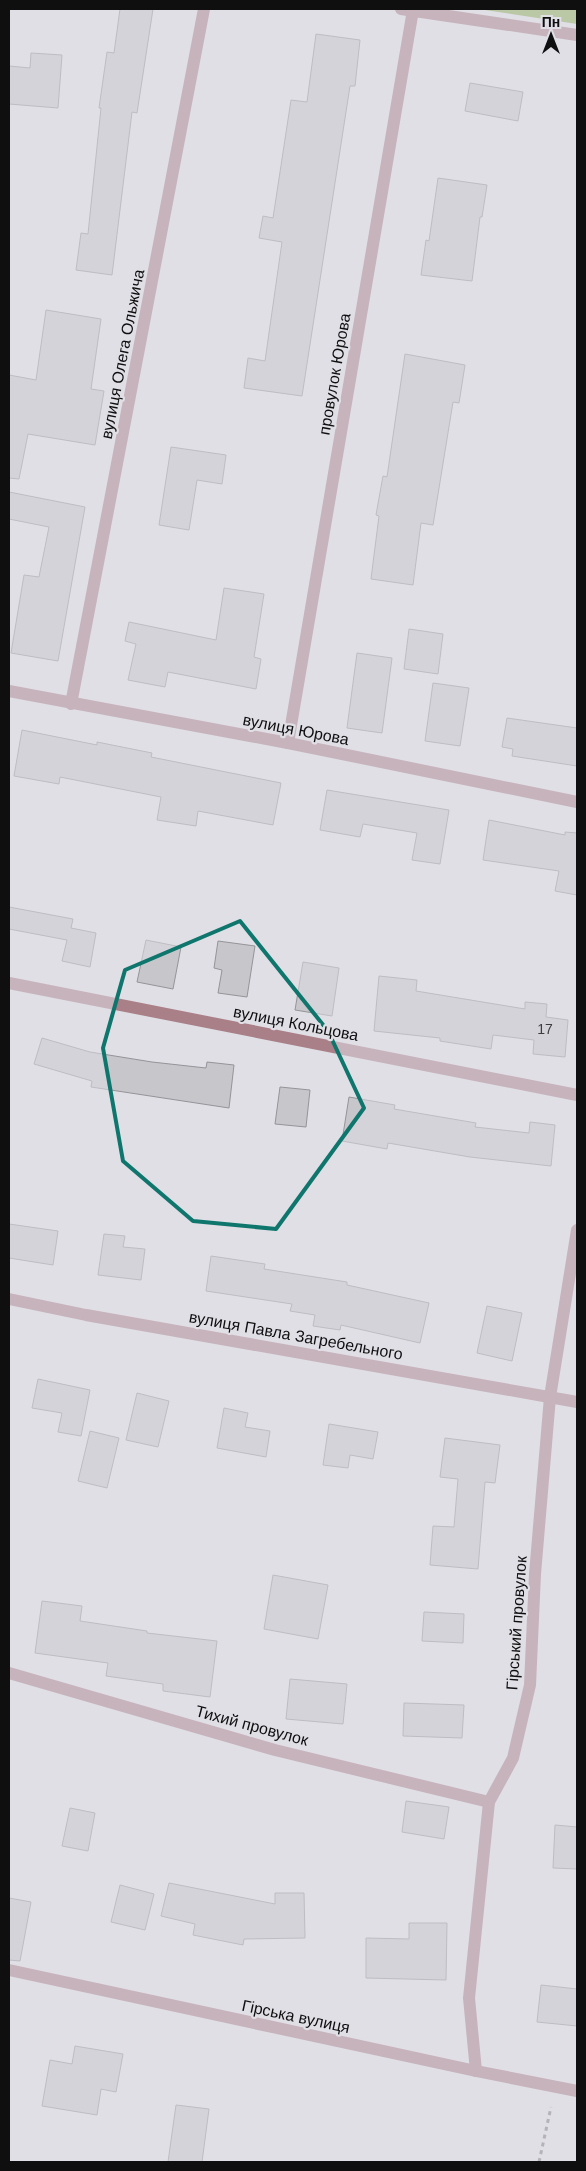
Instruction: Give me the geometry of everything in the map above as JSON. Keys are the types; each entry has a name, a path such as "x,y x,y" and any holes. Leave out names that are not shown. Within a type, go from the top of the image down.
{"street":[{"name":"вулиця Олега Ольжича","path":"71,704 204,9"},
{"path":"407,10 577,36"},
{"name":"провулок Юрова","path":"288,743 407,10"},
{"name":"вулиця Юрова","path":"9,691 288,743 577,802"},
{"name":"вулиця Кольцова","path":"9,983 577,1096"},
{"name":"Гірський провулок","path":"476,2072 470,1998 489,1802 513,1758 530,1685 534,1574 550,1397 577,1230"},
{"name":"вулиця Павла Загребельного","path":"9,1299 86,1315 577,1402"},
{"name":"Тихий провулок","path":"9,1673 275,1750 489,1802"},
{"name":"Гірська вулиця","path":"9,1970 476,2072 577,2091"}],"path":[{"path":"539,2162 555,2087"}],"highlighted area":[{"path":"240,921 328,1031 364,1108 276,1229 193,1221 123,1161 103,1048 125,970"}],"green space":[{"path":"478,9 577,9 577,24"}],"building":[{"path":"120,9 153,9 137,113 132,112 112,275 76,270 81,233 88,234 101,108 99,108 107,52 114,53"},
{"path":"316,34 360,40 355,86 350,86 302,396 244,388 248,358 265,361 282,242 259,238 263,216 273,218 291,100 307,102"},
{"path":"31,53 62,55 58,108 9,104 9,66 30,68"},
{"path":"470,83 523,92 518,121 465,111"},
{"path":"438,178 487,185 482,217 480,217 472,281 421,275 426,240 429,241"},
{"path":"46,310 101,319 91,389 104,391 95,445 28,434 19,479 9,478 9,375 36,380"},
{"path":"405,354 465,365 459,403 453,402 433,525 421,523 413,585 371,579 379,516 376,515 383,476 387,477"},
{"path":"171,447 226,455 222,484 197,480 189,530 159,525"},
{"path":"9,492 85,507 58,661 11,653 24,575 39,577 49,527 9,519"},
{"path":"224,588 264,594 254,657 261,659 256,689 168,672 165,687 128,680 136,644 125,641 129,622 216,640"},
{"path":"409,629 443,634 438,674 404,669"},
{"path":"357,653 392,658 382,733 347,728"},
{"path":"433,683 469,688 460,746 425,741"},
{"path":"507,718 577,728 577,766 512,756 513,749 502,747"},
{"path":"22,730 97,745 97,742 152,753 151,757 281,783 273,825 198,811 196,826 157,820 161,797 60,777 59,784 14,776"},
{"path":"327,790 449,810 440,864 412,860 417,833 363,824 360,837 320,830"},
{"path":"489,820 565,835 565,832 577,833 577,895 555,891 559,871 483,860"},
{"path":"9,907 73,919 71,928 96,933 90,967 62,961 67,940 9,929"},
{"path":"146,940 181,947 173,989 137,982"},
{"path":"218,941 255,946 247,997 218,993 222,970 214,968"},
{"path":"303,962 339,968 332,1016 295,1010"},
{"path":"379,976 417,980 416,991 525,1009 525,1002 547,1004 546,1017 568,1020 565,1057 533,1054 534,1040 493,1035 491,1049 440,1041 440,1038 374,1031"},
{"path":"42,1038 90,1052 152,1062 206,1068 207,1062 234,1065 229,1108 91,1087 92,1081 34,1064"},
{"path":"280,1087 310,1090 306,1127 275,1124"},
{"path":"349,1097 395,1105 394,1109 476,1123 475,1127 529,1133 530,1122 555,1125 551,1166 470,1157 388,1143 387,1149 342,1141"},
{"path":"9,1224 58,1231 53,1265 9,1258"},
{"path":"104,1234 125,1236 123,1247 145,1249 141,1280 98,1275"},
{"path":"211,1256 265,1264 264,1269 347,1282 347,1285 429,1303 420,1343 341,1325 340,1330 313,1326 315,1315 290,1311 292,1304 206,1291"},
{"path":"487,1306 522,1313 512,1361 477,1353"},
{"path":"38,1379 90,1390 81,1436 58,1432 62,1413 32,1408"},
{"path":"137,1393 169,1401 158,1447 126,1440"},
{"path":"224,1408 248,1413 245,1427 270,1431 266,1457 217,1448"},
{"path":"329,1424 378,1432 373,1459 350,1455 348,1468 323,1465"},
{"path":"90,1431 119,1438 107,1488 78,1481"},
{"path":"445,1438 500,1445 495,1483 485,1482 478,1569 430,1565 433,1526 454,1527 458,1479 440,1477"},
{"path":"273,1575 328,1585 318,1639 264,1629"},
{"path":"42,1601 82,1606 80,1621 147,1631 147,1633 217,1641 210,1697 163,1691 163,1684 106,1676 108,1663 35,1653"},
{"path":"424,1612 464,1614 463,1643 422,1641"},
{"path":"290,1679 347,1684 343,1724 286,1719"},
{"path":"404,1703 464,1705 462,1738 403,1736"},
{"path":"406,1801 449,1807 444,1839 402,1832"},
{"path":"70,1808 95,1813 88,1851 62,1846"},
{"path":"555,1825 577,1827 577,1869 553,1868"},
{"path":"169,1883 275,1904 275,1893 304,1893 305,1938 244,1939 243,1945 193,1935 195,1924 161,1916"},
{"path":"120,1885 154,1894 145,1930 111,1922"},
{"path":"9,1898 31,1902 20,1961 9,1960"},
{"path":"409,1923 447,1923 446,1980 366,1978 366,1938 409,1939"},
{"path":"541,1985 577,1989 577,2026 537,2022"},
{"path":"75,2046 123,2054 116,2092 101,2089 97,2115 42,2106 50,2060 72,2064"},
{"path":"176,2105 209,2109 202,2162 168,2162"}]}
